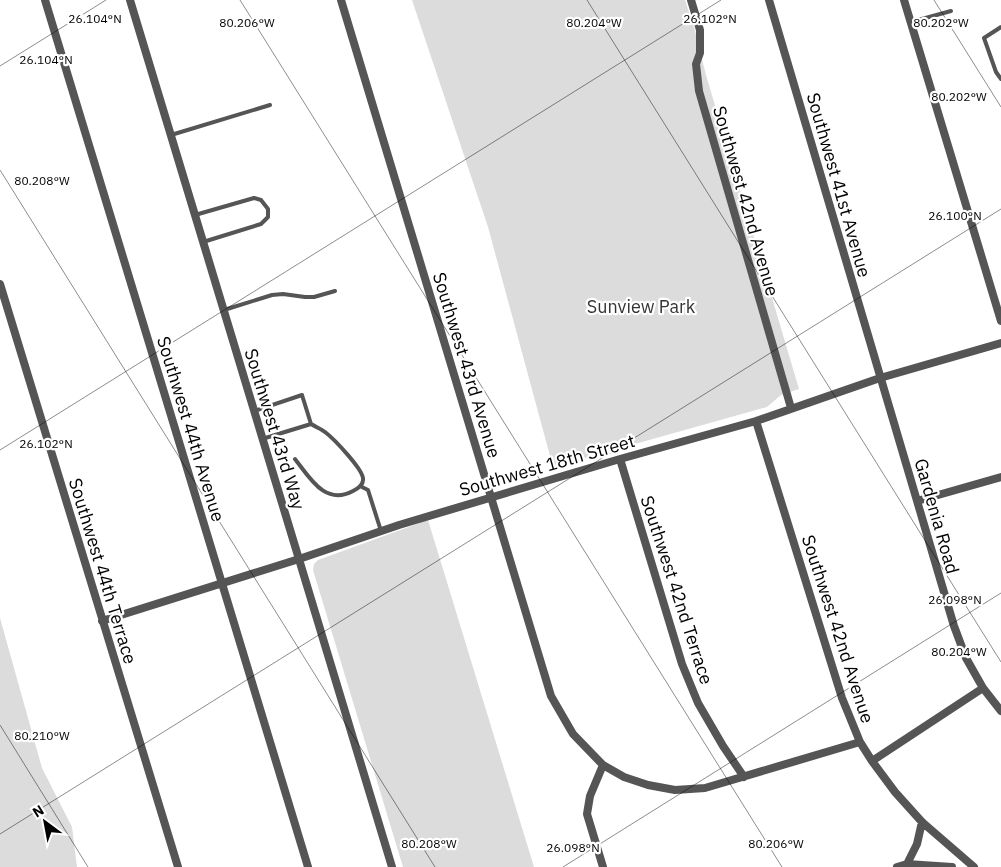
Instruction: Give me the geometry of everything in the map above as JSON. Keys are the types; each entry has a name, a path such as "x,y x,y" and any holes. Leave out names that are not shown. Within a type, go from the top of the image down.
{"street":[{"name":"Southwest 44th Avenue","path":"45,0 308,867"},
{"name":"Southwest 43rd Way","path":"130,0 392,867"},
{"name":"Southwest 43rd Avenue","path":"340,0 551,696 573,734 603,765 624,777 648,785 675,790 705,788 860,742"},
{"name":"Southwest 42nd Avenue","path":"692,0 700,30 700,53 696,64 698,91 791,408"},
{"name":"Southwest 41st Avenue","path":"769,0 880,378"},
{"path":"904,0 1001,321"},
{"name":"Southwest 44th Terrace","path":"0,284 178,867"},
{"name":"Southwest 18th Street","path":"102,621 381,531 620,459 756,421 880,378 1001,342"},
{"name":"Gardenia Road","path":"880,378 954,626 966,658 983,688 1001,711"},
{"name":"Southwest 42nd Avenue","path":"756,421 842,698 860,742 895,792 922,822 974,867"},
{"name":"Southwest 42nd Terrace","path":"620,459 682,664 698,703 744,777"},
{"path":"917,501 1001,477"},
{"path":"872,761 983,688"},
{"path":"603,765 590,796 587,814 603,867"},
{"path":"907,864 917,844 922,822"},
{"path":"897,867 907,864 952,867"}],"lane":[{"path":"911,22 951,11"},
{"path":"1001,27 984,38 996,72 1001,79"},
{"path":"171,135 270,106"},
{"path":"195,215 254,198 261,200 268,209 268,217 261,224 203,242"},
{"path":"224,310 272,295 283,294 314,297 335,292"},
{"path":"254,411 302,395 311,424"},
{"path":"262,438 311,424 326,432 350,456 362,474 363,480 360,486 351,492 340,495 326,494 314,484 295,459"},
{"path":"360,486 368,490 381,531"}],"green space":[{"name":"Sunview Park","path":"412,0 685,0 799,389 781,395 767,407 553,467 488,227"},
{"path":"428,520 534,867 403,867 313,570 314,564 318,560"},
{"path":"0,618 42,768 72,827 77,867 0,867"}]}
